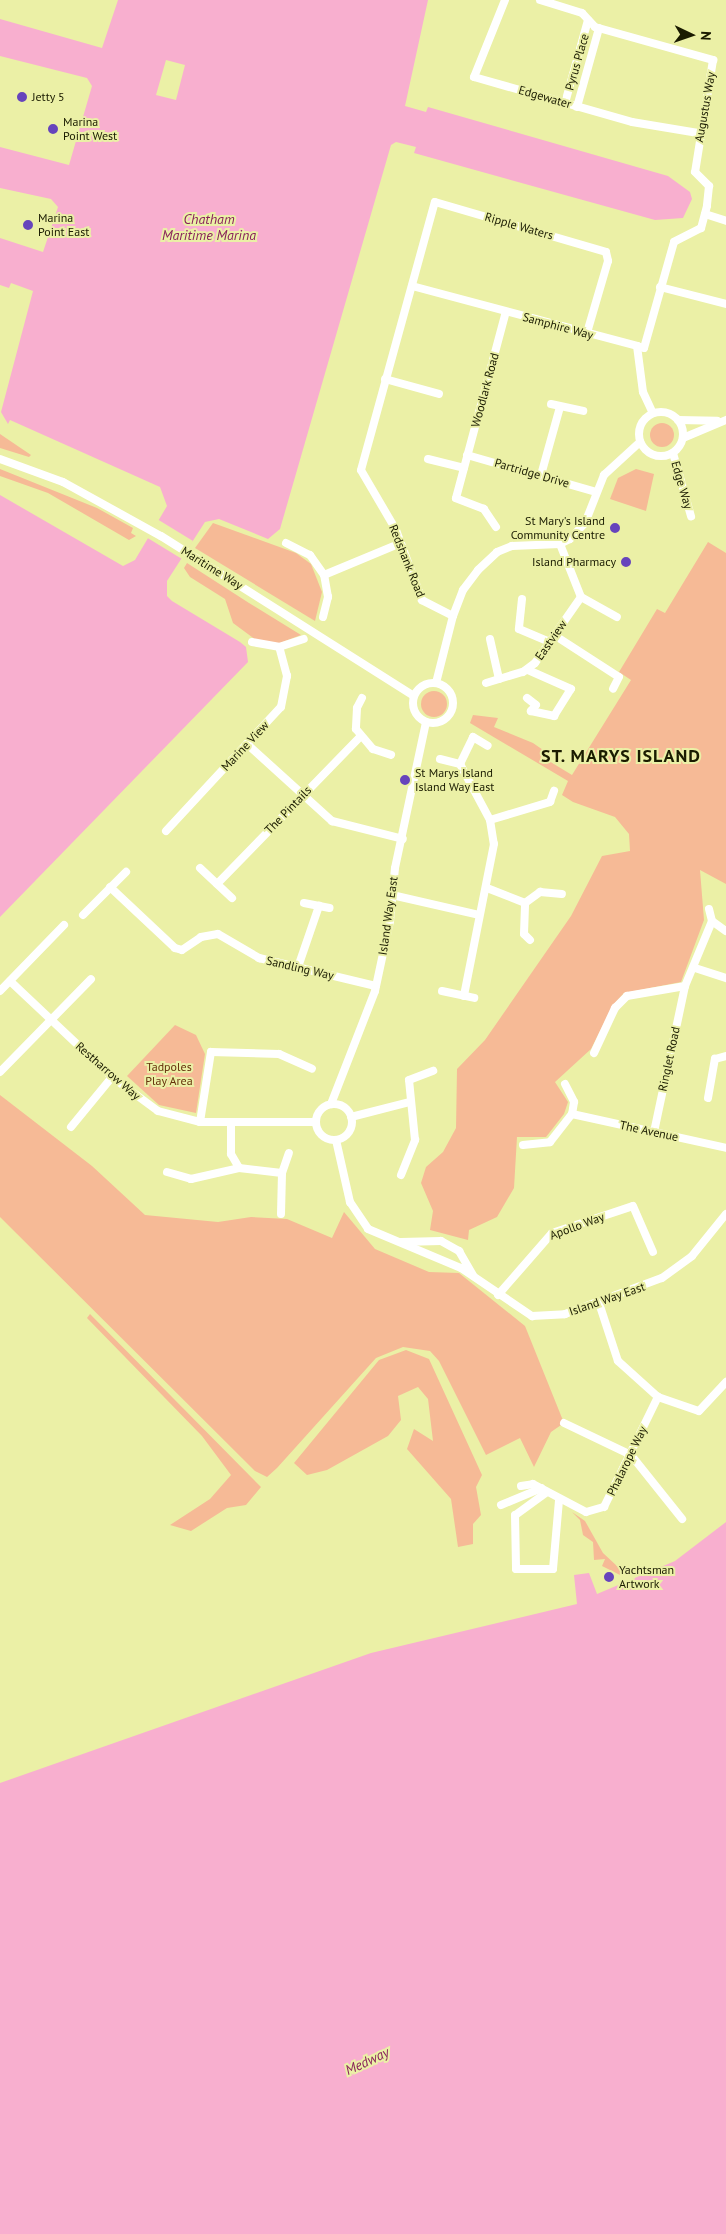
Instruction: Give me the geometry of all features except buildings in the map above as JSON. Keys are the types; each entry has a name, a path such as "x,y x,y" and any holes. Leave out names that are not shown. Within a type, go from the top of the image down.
{"street":[{"name":"Edgewater","path":"505,0 474,77 577,107 698,133"},
{"path":"540,0 582,13 599,28"},
{"name":"Pyrus Place","path":"565,103 588,20"},
{"name":"Pyrus Place","path":"577,107 599,28"},
{"name":"Augustus Way","path":"599,28 713,60 698,133 695,172 709,186 705,214 698,230 674,242 644,348 637,346"},
{"name":"Ripple Waters","path":"412,286 435,202 606,252 608,261 587,333"},
{"path":"705,214 726,220"},
{"name":"Samphire Way","path":"412,286 637,346"},
{"name":"Redshank Road","path":"412,286 361,470 401,543 422,600 453,616"},
{"path":"660,287 726,304"},
{"name":"Woodlark Road","path":"496,527 484,509 456,498 506,312"},
{"path":"637,346 643,392 653,414"},
{"path":"385,379 439,394"},
{"path":"551,404 583,411"},
{"path":"540,475 560,406"},
{"path":"436,683 453,616 464,590 497,552 512,546 560,544 585,523 596,492 616,460 640,442 642,422 653,414 666,412 678,420 717,422"},
{"path":"678,420 683,438"},
{"path":"640,442 654,455 673,453 683,438 717,422 726,420"},
{"name":"Edge Way","path":"673,453 691,516"},
{"name":"Partridge Drive","path":"467,455 596,492"},
{"name":"Maritime Way","path":"0,459 63,482 115,510 219,572 414,696"},
{"path":"428,459 464,468"},
{"path":"286,543 310,556 324,575 328,597 322,617"},
{"path":"324,575 401,543"},
{"path":"560,544 581,597 617,617"},
{"name":"Eastview","path":"486,683 528,670 581,597"},
{"path":"522,599 519,629 552,639 619,678 612,689"},
{"path":"252,642 279,647 304,639"},
{"path":"490,639 498,679"},
{"name":"Marine View","path":"166,831 281,707 287,692 279,647"},
{"path":"528,670 548,682 554,680 571,689 554,716"},
{"path":"436,683 448,689 453,708 446,719 426,722 413,709 414,696 423,686 436,683"},
{"path":"362,698 356,719 360,737 373,749 391,755"},
{"path":"527,698 536,705 531,711 554,716 562,721"},
{"name":"Island Way East","path":"315,1122 321,1109 330,1104 376,986 426,722"},
{"name":"The Pintails","path":"217,884 360,737"},
{"path":"460,764 472,737 488,746"},
{"path":"247,744 302,796 344,826 403,839"},
{"path":"440,759 460,764 490,820 494,844 487,888 479,915 464,996"},
{"path":"490,820 550,802 554,791"},
{"path":"200,868 232,898"},
{"path":"83,915 126,872"},
{"name":"Sandling Way","path":"110,887 175,948 182,950 201,937 218,934 259,958 376,986"},
{"path":"487,888 526,903"},
{"path":"530,940 524,934 526,903 540,892 562,894"},
{"path":"392,895 479,915"},
{"path":"304,903 330,908"},
{"path":"298,967 319,906"},
{"path":"709,909 712,922 726,931"},
{"name":"Ringlet Road","path":"654,1132 685,986 695,968 700,948 712,922"},
{"path":"0,991 64,925"},
{"path":"695,968 726,978"},
{"path":"0,1072 91,978"},
{"name":"Restharrow Way","path":"10,981 112,1078 158,1111 200,1122 231,1124 315,1122"},
{"path":"594,1053 615,1008 626,996 685,986"},
{"path":"442,991 474,998"},
{"path":"200,1122 211,1052 279,1054 312,1069"},
{"path":"708,1098 715,1059 726,1056"},
{"path":"401,1175 415,1140 409,1080 433,1071"},
{"path":"71,1127 112,1078"},
{"path":"523,1145 550,1142 572,1114 574,1102 565,1084"},
{"path":"351,1118 410,1102"},
{"path":"315,1122 320,1134 336,1140 349,1132 351,1118 345,1108 330,1104"},
{"name":"The Avenue","path":"572,1114 726,1148"},
{"path":"231,1124 231,1154 238,1168"},
{"name":"Island Way East","path":"336,1140 355,1216 375,1234 473,1275 522,1312 541,1317 599,1303 662,1278 692,1256 726,1214"},
{"path":"281,1214 282,1173 289,1153"},
{"path":"167,1172 191,1179 238,1168 282,1173"},
{"name":"Apollo Way","path":"498,1295 548,1235 633,1206 654,1252"},
{"name":"Island Way East","path":"399,1243 441,1241 459,1251 473,1275"},
{"path":"599,1303 618,1361 658,1397 699,1411 726,1382"},
{"name":"Phalarope Way","path":"521,1486 534,1484 559,1500 595,1513 604,1507 658,1397"},
{"path":"564,1423 631,1455 682,1519"},
{"path":"544,1490 515,1515 516,1569 553,1569 559,1500"},
{"path":"501,1505 544,1490"}],"green space":[{"path":"662,423 671,426 674,435 671,444 662,447 653,444 650,435 653,426"},
{"path":"0,434 31,455 29,457 0,448"},
{"path":"0,469 97,508 133,528 131,533 136,536 129,540 48,493 0,476"},
{"path":"636,469 654,474 646,511 610,499 618,478"},
{"path":"213,523 296,553 311,564 322,592 315,621 195,548"},
{"path":"708,542 726,553 726,884 700,870 704,920 681,982 624,993 613,1005 591,1049 555,1082 568,1102 564,1114 546,1137 517,1137 514,1188 497,1217 469,1230 468,1240 430,1230 433,1211 421,1183 426,1167 443,1152 456,1128 457,1069 485,1040 571,916 602,856 630,851 629,834 615,817 573,802 562,795 568,781 470,723 473,715 498,718 494,727 533,743 546,752 544,758 572,775 631,680 619,672 657,609 665,613"},
{"path":"187,563 301,635 277,644 260,643 233,623 225,599 190,577 184,568"},
{"path":"434,691 443,695 447,704 443,713 434,717 425,713 421,704 425,695"},
{"name":"Tadpoles Play Area","path":"175,1025 196,1035 205,1054 196,1113 159,1105 127,1076"},
{"path":"0,1095 92,1166 145,1215 218,1222 251,1217 287,1219 332,1238 344,1212 375,1249 429,1272 459,1273 525,1326 564,1423 551,1432 534,1467 520,1438 486,1455 439,1361 430,1351 403,1347 376,1358 267,1477 255,1471 0,1217"},
{"path":"90,1314 261,1487 246,1505 227,1508 191,1531 170,1525 210,1499 231,1475 202,1436 87,1318"},
{"path":"406,1350 429,1359 482,1475 476,1487 481,1515 473,1524 473,1544 458,1547 451,1499 407,1449 414,1429 433,1441 428,1399 418,1387 398,1396 401,1420 388,1436 327,1470 307,1475 294,1463 379,1360"},
{"path":"572,1512 585,1521 603,1553 617,1566 630,1569 620,1575 602,1566 605,1559 594,1560 593,1542 583,1535 580,1520"}],"water":[{"name":"Chatham Maritime Marina","path":"118,0 428,0 405,106 426,112 428,107 668,176 690,192 692,199 683,218 655,220 414,153 416,147 396,142 391,145 280,529 268,539 219,519 205,522 167,581 167,596 172,601 240,642 246,647 248,662 0,917 0,495 123,566 135,560 167,506 160,487 10,420 8,424 1,412 33,291 11,283 9,288 0,285 0,238 43,252 58,207 51,199 0,188 0,147 69,165 92,86 87,78 0,56 0,19 102,48"},
{"name":"Medway","path":"726,1522 726,2234 0,2234 0,1783 371,1653 577,1604 574,1575 589,1573 597,1594 675,1561"}],"pier":[{"path":"166,60 185,65 176,100 156,95"},
{"path":"157,519 193,541 182,559 146,537"}],"place":[{"name":"Jetty 5","path":"22,97"},
{"name":"Marina Point West","path":"53,129"},
{"name":"Marina Point East","path":"28,225"},
{"name":"St Mary's Island Community Centre","path":"615,528"},
{"name":"Island Pharmacy","path":"626,562"},
{"name":"St Marys Island Island Way East","path":"405,780"},
{"name":"Yachtsman Artwork","path":"609,1577"}],"district":[{"name":"ST. MARYS ISLAND","path":"621,756"}]}
